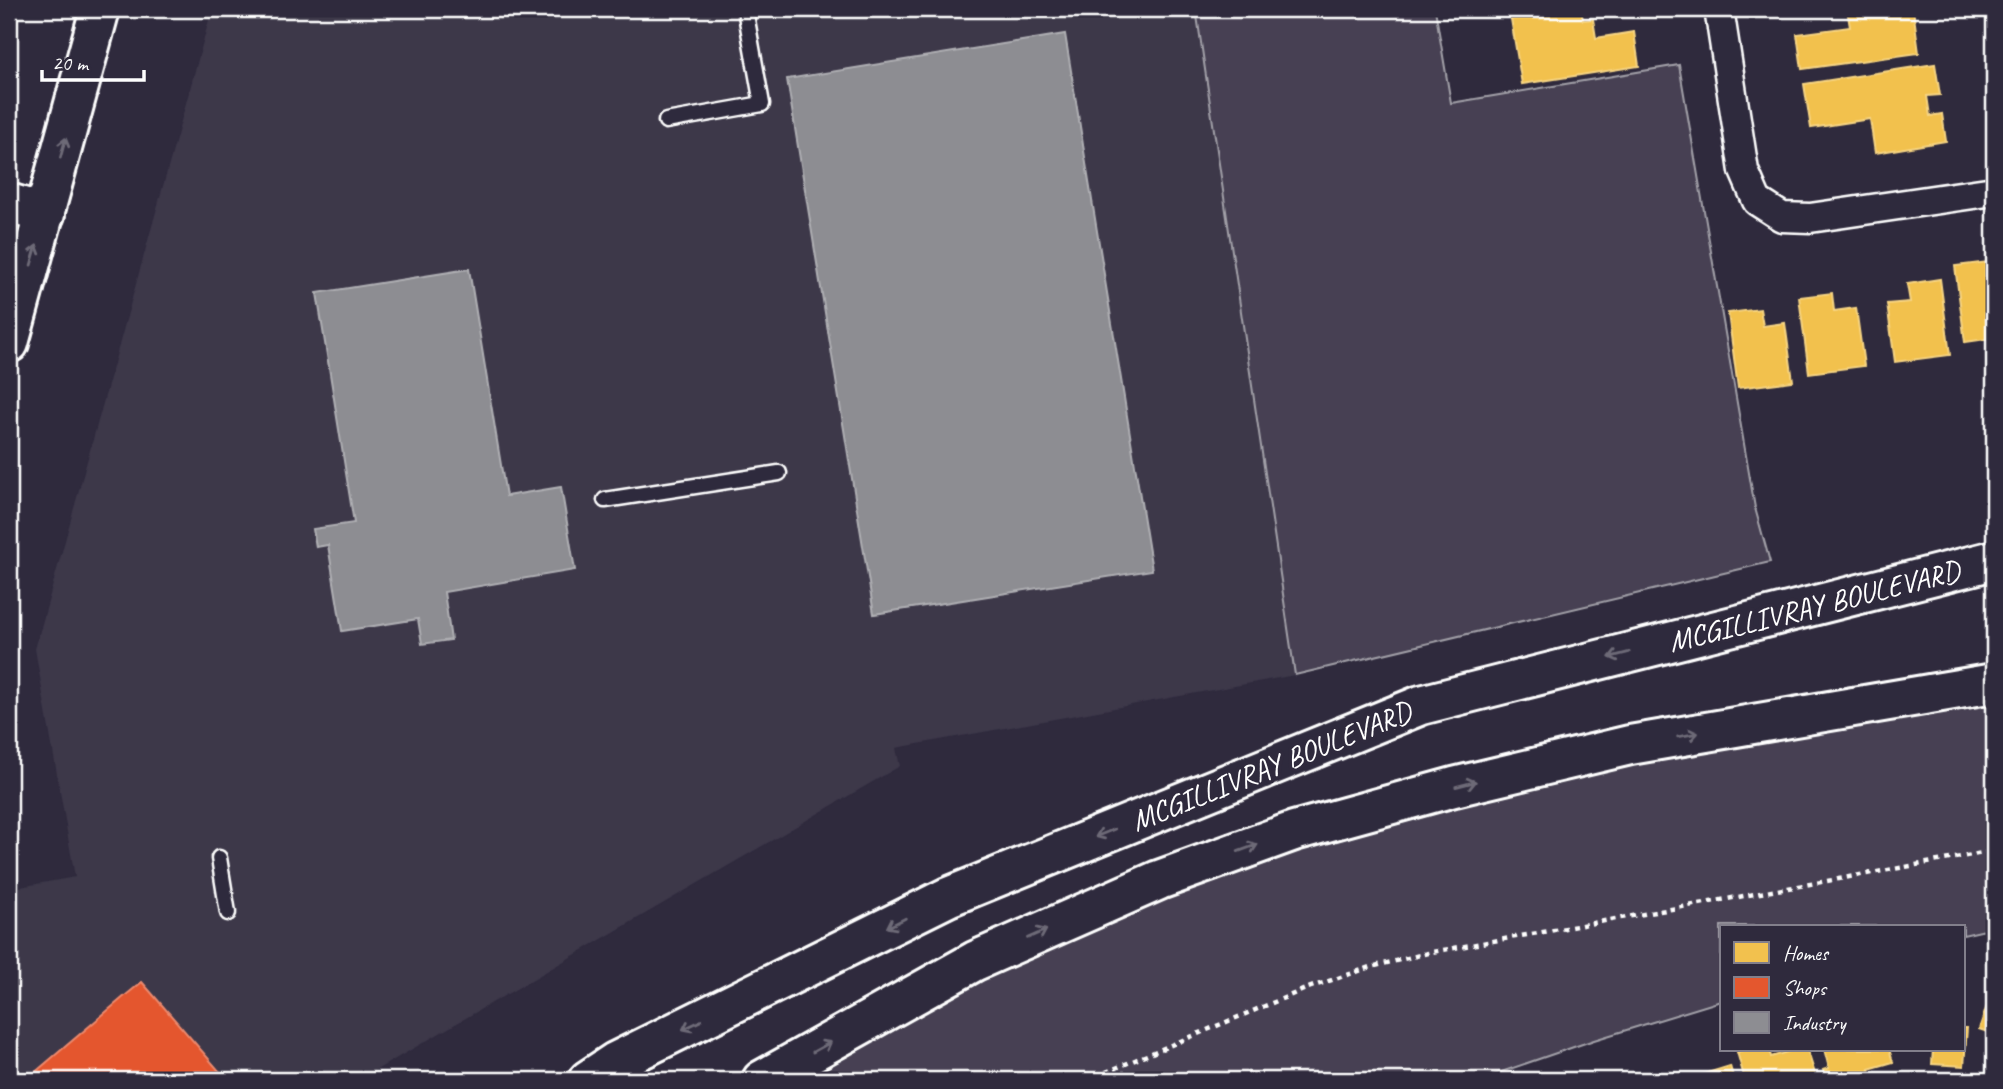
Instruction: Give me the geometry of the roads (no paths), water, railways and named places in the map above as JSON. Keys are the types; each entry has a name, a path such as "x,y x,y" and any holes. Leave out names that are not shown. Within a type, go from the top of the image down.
{"main road":[{"path":"9,343 100,9"},
{"path":"9,203 45,214"},
{"name":"MCGILLIVRAY BOULEVARD","path":"588,1080 615,1062 742,1002 948,897 1421,705 1994,560"},
{"path":"762,1080 975,961 1159,880 1294,831 1454,787 1630,744 1994,683"}],"street":[{"path":"1719,9 1744,171 1757,201 1782,217 1810,218 1994,191"}],"lane":[{"path":"666,121 762,104 745,9"},
{"path":"606,500 779,473"},
{"path":"219,858 228,913"}]}
